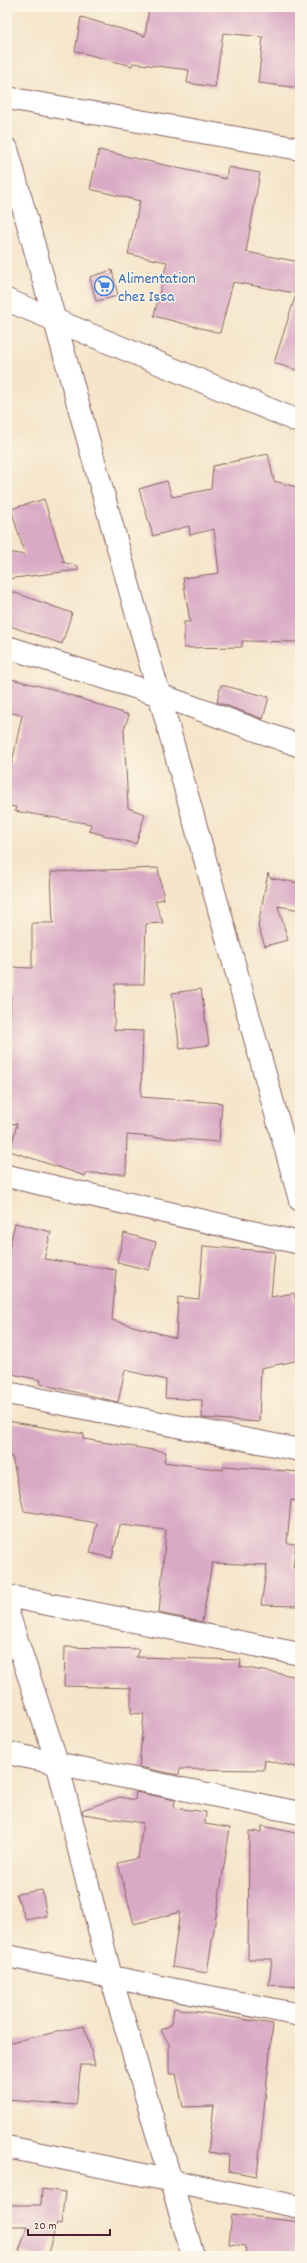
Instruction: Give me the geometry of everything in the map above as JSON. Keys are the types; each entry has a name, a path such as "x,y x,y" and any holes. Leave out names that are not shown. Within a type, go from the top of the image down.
{"street":[{"path":"7,98 300,149"},
{"path":"7,149 300,1200"},
{"path":"7,300 56,322 300,422"},
{"path":"7,647 160,695 300,746"},
{"path":"7,1176 300,1243"},
{"path":"7,1393 300,1450"},
{"path":"7,1596 300,1654"},
{"path":"7,1610 57,1762 111,1977 193,2256"},
{"path":"7,1753 57,1762 300,1813"},
{"path":"7,1956 300,2015"},
{"path":"7,2147 300,2207"}],"building":[{"path":"149,7 300,7 297,34 300,34 300,88 258,83 263,37 223,33 215,87 187,83 189,70 133,63 132,66 75,51 81,17 145,36"},
{"path":"99,150 226,179 228,167 260,173 246,252 300,262 300,294 233,282 220,333 154,316 167,262 128,254 140,201 90,189"},
{"name":"Alimentation chez Issa","path":"112,270 118,296 96,301 90,277"},
{"path":"295,297 300,298 300,371 274,363"},
{"path":"268,454 274,481 300,488 300,642 242,641 242,647 184,648 184,622 190,622 183,578 219,573 214,529 190,535 189,526 153,536 139,489 167,481 172,497 211,489 213,466"},
{"path":"44,499 64,562 62,562 78,566 78,570 7,579 7,552 25,555 11,509"},
{"path":"7,590 72,613 62,644 7,625"},
{"path":"7,678 52,689 129,715 124,729 128,808 145,814 136,844 89,831 91,824 15,811 16,807 7,806 7,763 12,763 22,715 7,712"},
{"path":"221,685 269,697 263,719 217,702"},
{"path":"158,868 164,899 155,901 163,923 146,924 144,984 115,984 114,1030 143,1031 141,1097 222,1103 219,1142 127,1135 126,1174 86,1173 85,1176 10,1151 17,1124 7,1123 7,1070 12,967 32,968 32,923 53,923 51,872"},
{"path":"268,873 270,878 300,883 300,910 278,906 288,940 265,946 258,926"},
{"path":"201,989 209,1045 180,1049 172,993"},
{"path":"15,1223 51,1232 44,1259 116,1270 112,1320 176,1338 178,1297 199,1299 203,1246 275,1252 271,1297 294,1293 300,1322 300,1360 261,1368 259,1422 202,1418 202,1400 165,1398 166,1380 125,1370 118,1402 40,1384 41,1380 7,1373 7,1257"},
{"path":"124,1233 156,1242 149,1270 117,1262"},
{"path":"7,1421 84,1434 83,1439 166,1452 164,1462 223,1470 224,1466 300,1472 300,1501 291,1500 287,1543 296,1544 293,1568 299,1568 298,1606 261,1605 267,1565 212,1563 202,1622 159,1613 166,1530 120,1525 112,1558 90,1553 97,1523 24,1511 12,1457 7,1456"},
{"path":"65,1647 139,1649 136,1657 241,1660 240,1667 300,1677 300,1768 265,1760 264,1770 180,1769 179,1775 139,1767 144,1714 131,1713 131,1688 64,1686"},
{"path":"136,1792 175,1800 174,1808 206,1812 205,1824 230,1828 207,1973 172,1967 180,1912 134,1924 118,1863 138,1858 143,1823 83,1814 82,1810 120,1797 135,1800"},
{"path":"262,1826 300,1834 300,1987 269,1985 272,1959 248,1959 249,1831 261,1832"},
{"path":"42,1890 47,1916 26,1920 16,1894"},
{"path":"174,2008 273,2024 257,2176 228,2171 229,2155 208,2152 214,2106 183,2107 176,2074 169,2074 169,2044 161,2030 171,2025"},
{"path":"84,2026 95,2065 81,2065 76,2105 7,2100 7,2043"},
{"path":"42,2189 65,2192 61,2224 57,2223 47,2256 34,2256 19,2251 28,2226 7,2226 7,2205 41,2205"},
{"path":"232,2214 300,2222 300,2256 245,2256 246,2246 229,2244"}],"place":[{"name":"Alimentation chez Issa","path":"104,286"}]}
